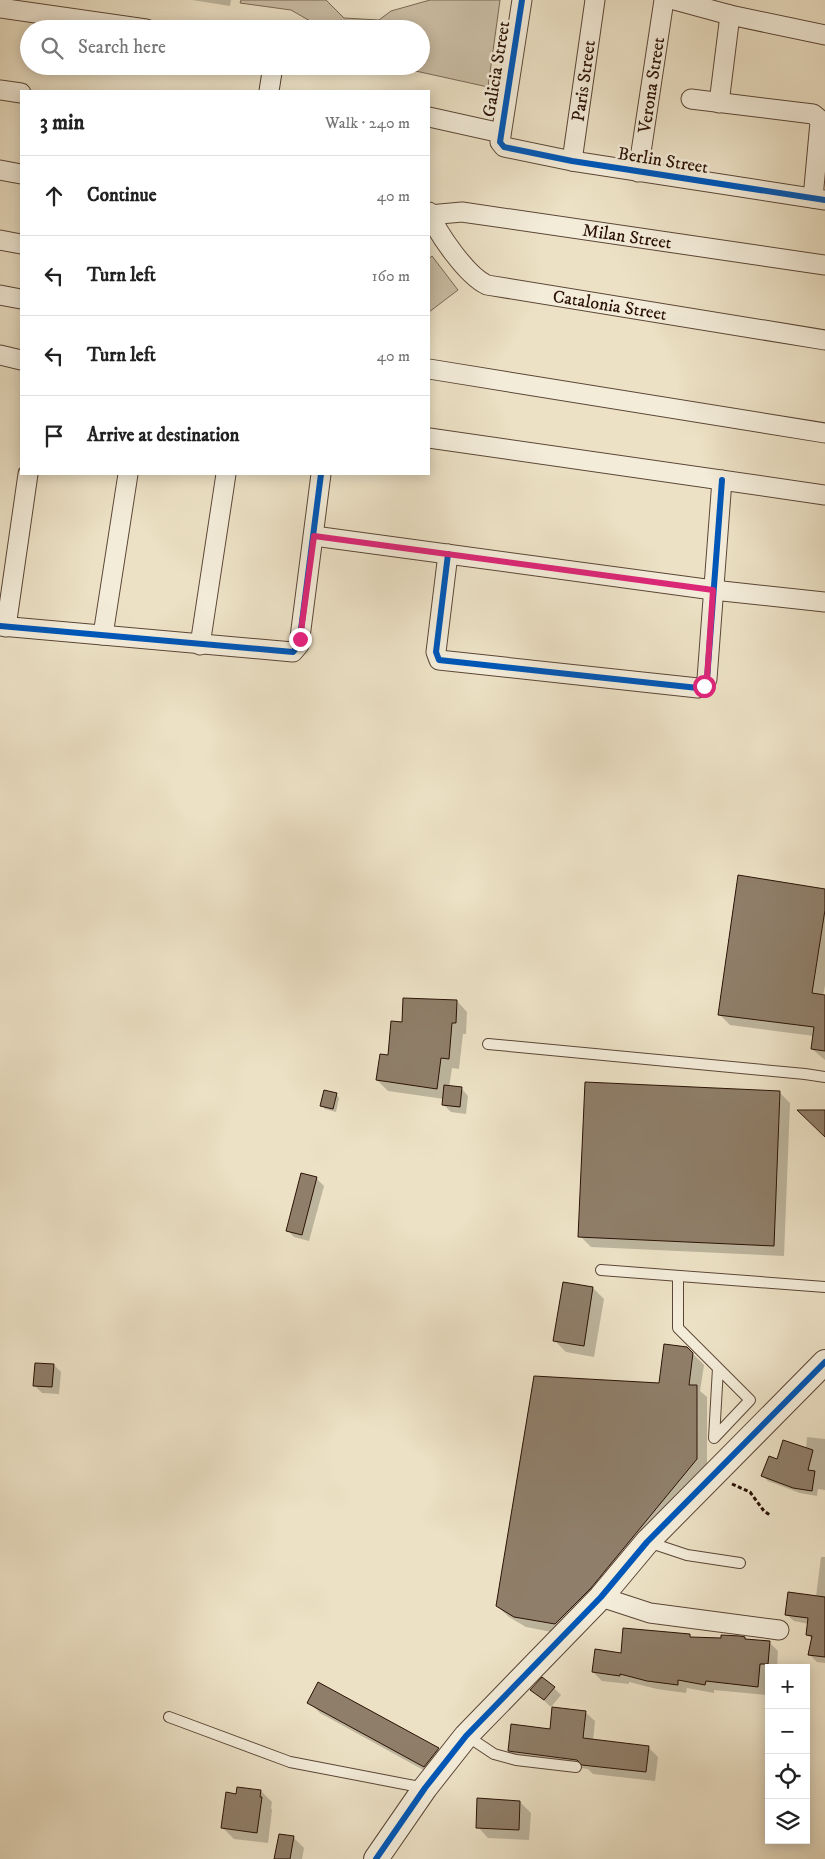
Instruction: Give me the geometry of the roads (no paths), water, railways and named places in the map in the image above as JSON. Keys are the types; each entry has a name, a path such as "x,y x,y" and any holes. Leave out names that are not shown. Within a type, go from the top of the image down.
{"street":[{"name":"Galicia Street","path":"500,138 522,0"},
{"name":"Paris Street","path":"572,161 595,0"},
{"name":"Verona Street","path":"638,172 664,0"},
{"path":"675,0 730,16 825,35"},
{"path":"0,8 83,20"},
{"path":"718,103 730,16"},
{"path":"269,90 272,75"},
{"path":"0,90 20,93"},
{"path":"691,99 813,114 820,122 819,199"},
{"name":"Berlin Street","path":"430,117 500,138 504,148 638,172 819,199"},
{"path":"0,170 20,174"},
{"name":"Milan Street","path":"430,214 462,212 825,265"},
{"name":"Catalonia Street","path":"430,216 448,244 473,276 487,285 825,340"},
{"path":"0,240 20,244"},
{"path":"0,295 20,298"},
{"path":"0,356 20,360"},
{"path":"430,368 825,433"},
{"path":"430,438 825,494"},
{"path":"28,475 3,627 285,652 294,652 297,649 321,475"},
{"path":"103,635 128,475"},
{"path":"200,645 226,475"},
{"path":"448,554 436,652 437,658 698,688 704,686 707,678 722,480"},
{"path":"314,536 713,590 825,602"},
{"path":"376,1859 425,1788 466,1736 601,1597 647,1542 825,1362"},
{"path":"601,1597 650,1613 779,1630"}],"lane":[{"path":"488,1044 825,1077"},
{"path":"601,1270 825,1287"},
{"path":"678,1276 678,1328 718,1368 750,1400 714,1438 718,1368"},
{"path":"647,1542 687,1555 740,1563"},
{"path":"169,1717 290,1762 425,1788"},
{"path":"466,1736 494,1754 516,1760 576,1766"}]}
